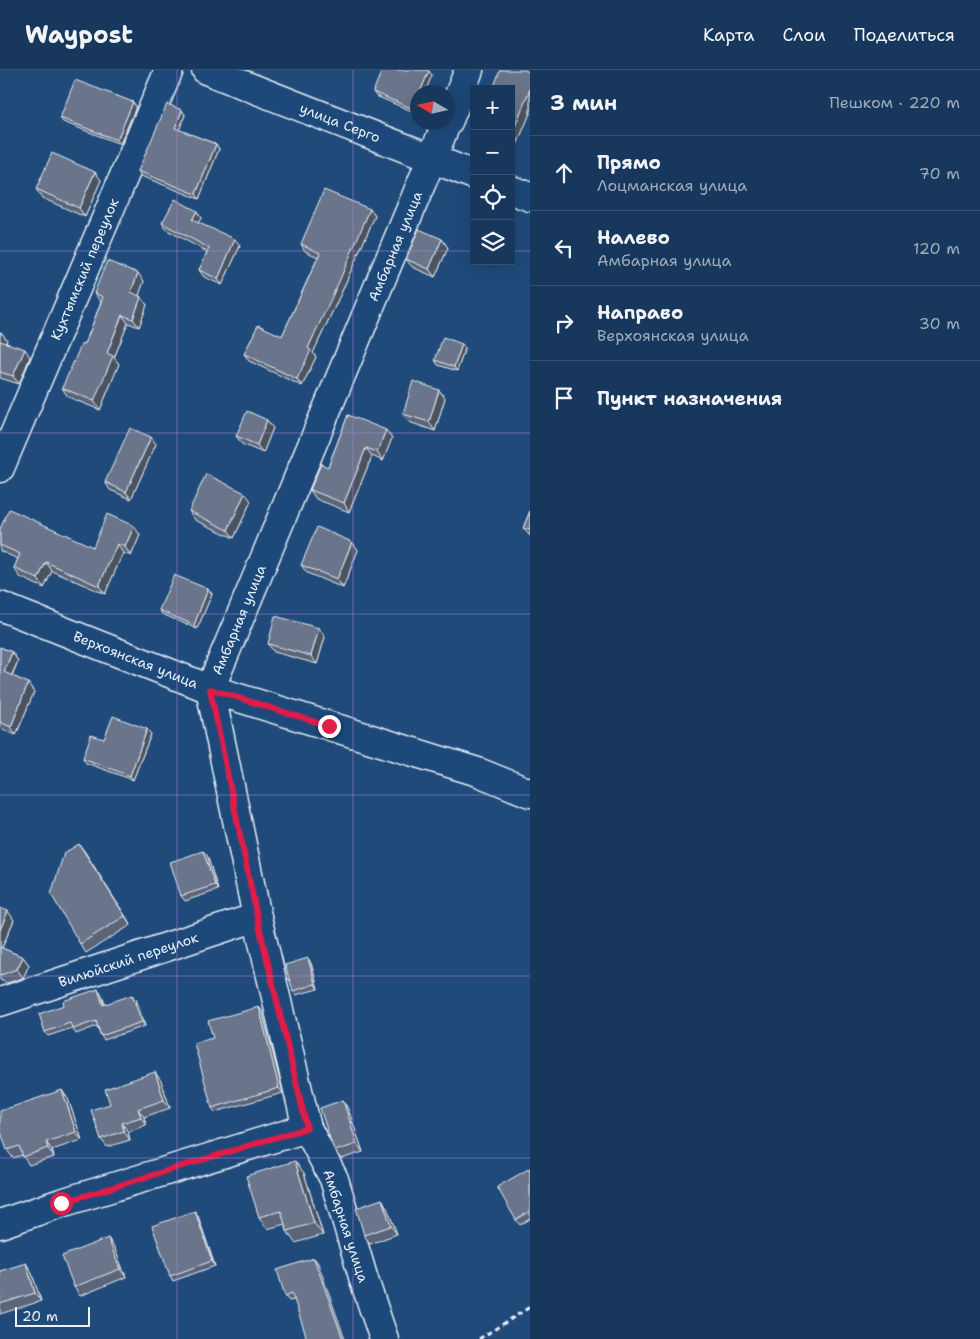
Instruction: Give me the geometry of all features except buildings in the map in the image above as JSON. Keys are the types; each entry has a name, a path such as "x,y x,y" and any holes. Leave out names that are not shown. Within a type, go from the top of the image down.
{"street":[{"name":"Кухтымский переулок","path":"0,468 169,70"},
{"name":"улица Серго","path":"206,70 470,173"},
{"name":"Амбарная улица","path":"455,103 469,70"},
{"name":"Амбарная улица","path":"384,1339 334,1179 307,1128 257,917 210,689 444,130"},
{"path":"515,192 530,198"},
{"name":"Верхоянская улица","path":"0,606 210,689 478,772 530,793"},
{"name":"Вилюйский переулок","path":"0,1002 257,917"},
{"path":"0,1224 61,1203 307,1128"}],"path":[{"path":"479,1339 530,1307"}],"route":[{"path":"61,1203 307,1128 257,917 210,689 329,726"}]}
